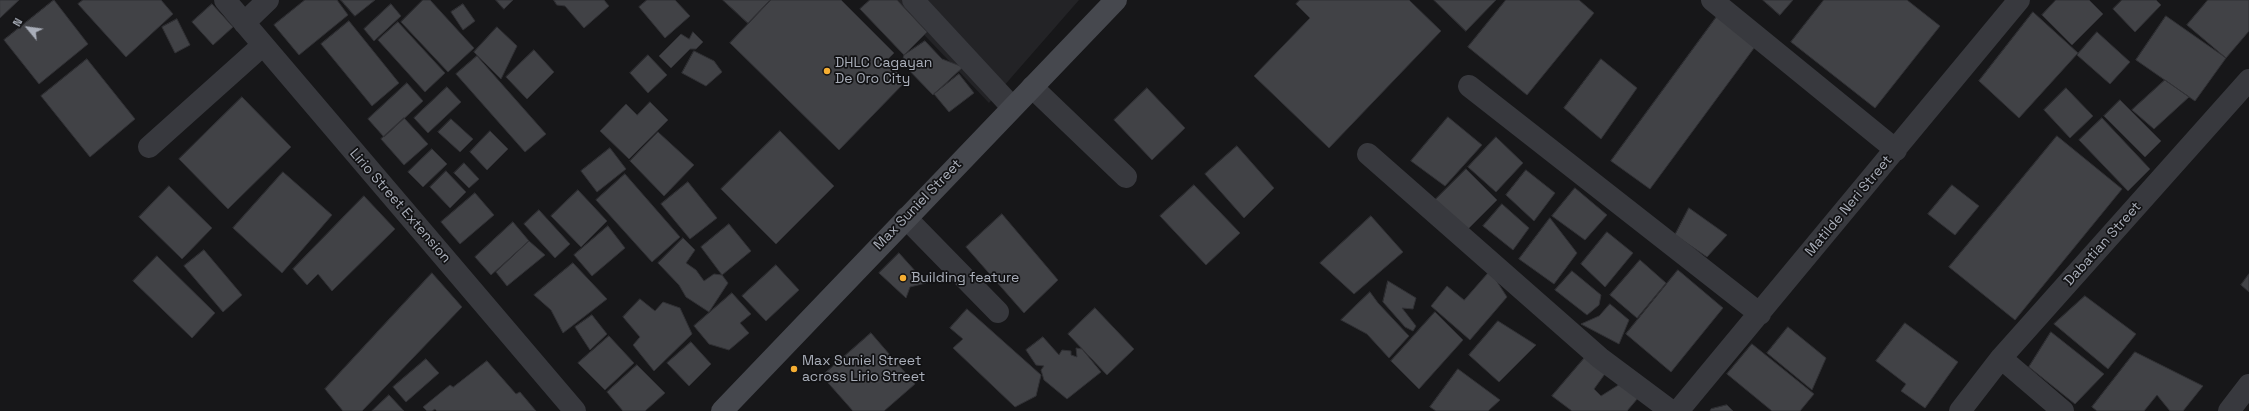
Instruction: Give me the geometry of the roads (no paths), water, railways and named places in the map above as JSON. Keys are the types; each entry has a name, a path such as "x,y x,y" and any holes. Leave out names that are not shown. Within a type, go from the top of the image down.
{"main road":[{"name":"Max Suniel Street","path":"722,411 1116,0"}],"street":[{"name":"Lirio Street Extension","path":"224,0 575,411"},
{"path":"244,23 268,0"},
{"path":"913,0 1012,107"},
{"path":"1712,0 1896,150"},
{"name":"Matilde Neri Street","path":"1678,411 2019,0"},
{"path":"149,147 263,45"},
{"name":"Dabatian Street","path":"1960,411 2001,358 2249,80"},
{"path":"1469,86 1760,314"},
{"path":"1032,87 1126,177"},
{"path":"1368,154 1600,358 1670,411"},
{"path":"906,218 998,312"},
{"path":"2001,358 2063,411"},
{"path":"2230,411 2249,385"}],"place":[{"name":"DHLC Cagayan De Oro City","path":"827,71"},
{"name":"Building feature","path":"903,278"},
{"name":"Max Suniel Street across Lirio Street","path":"794,369"}]}
